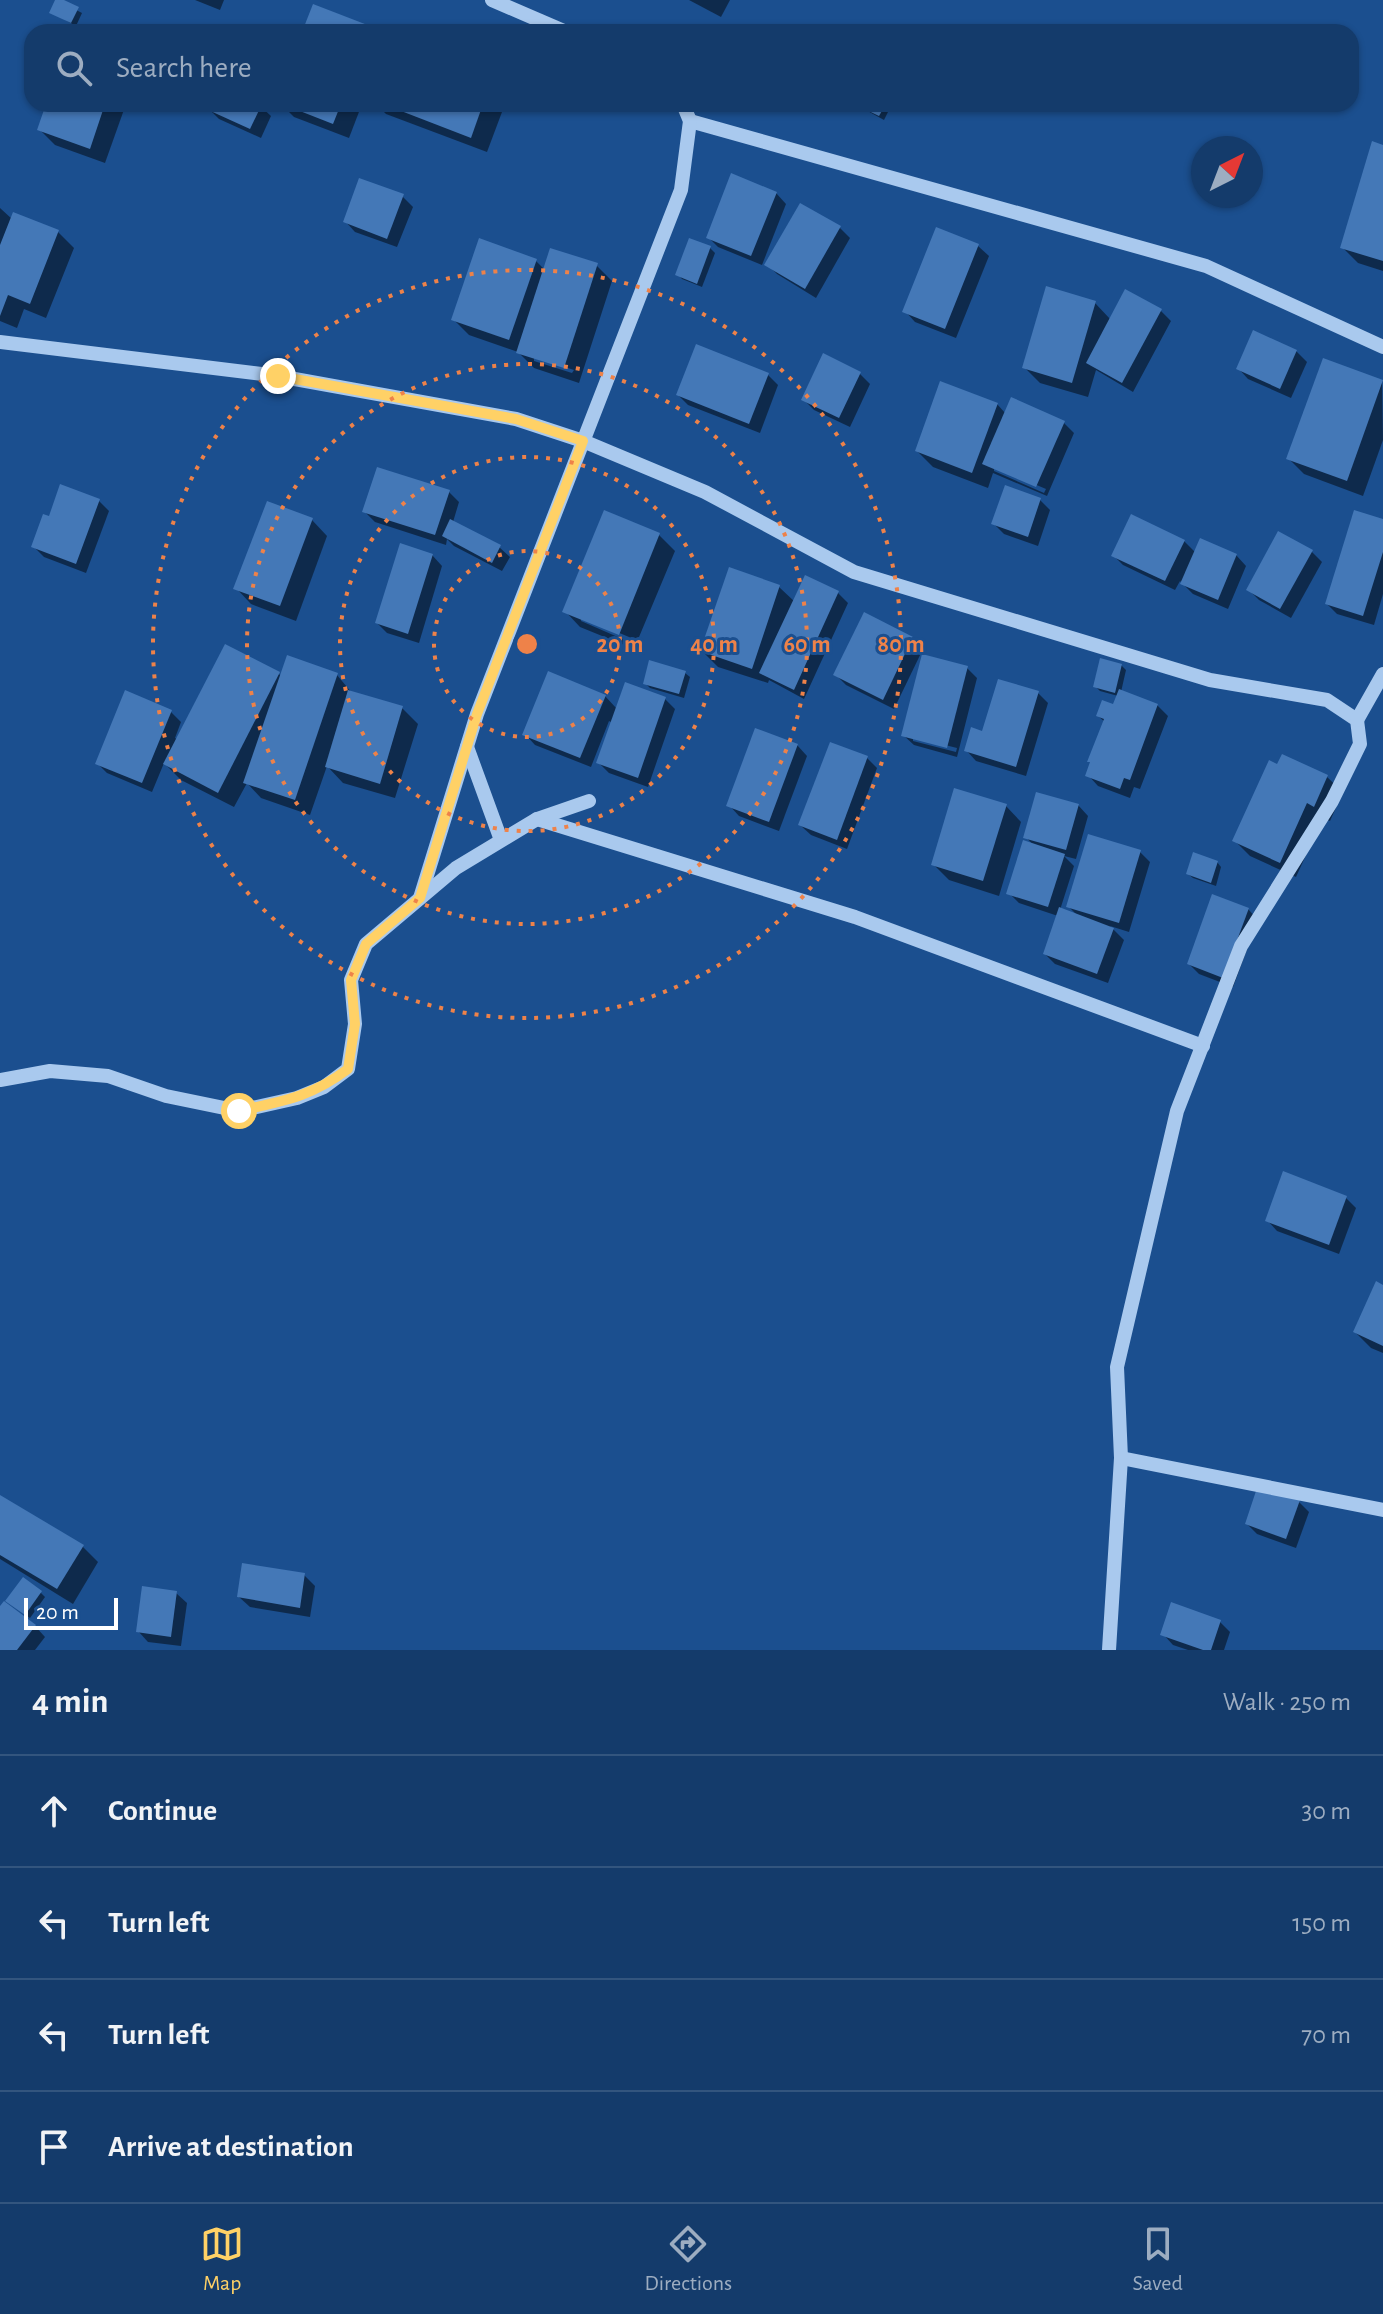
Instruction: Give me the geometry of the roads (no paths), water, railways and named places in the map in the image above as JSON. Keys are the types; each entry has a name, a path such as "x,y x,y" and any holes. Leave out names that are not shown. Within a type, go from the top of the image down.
{"street":[{"path":"492,0 548,24"},
{"path":"420,898 477,714 681,190 690,121 686,112"},
{"path":"690,121 1206,266 1383,347"},
{"path":"0,342 278,376 516,419 583,441 705,492 854,572 1210,680 1327,700 1357,720"},
{"path":"1109,1650 1121,1458 1117,1367 1177,1111 1241,946 1332,801 1360,744 1357,720 1383,674"},
{"path":"467,747 501,840"},
{"path":"0,1080 50,1071 108,1076 166,1096 239,1111 297,1098 324,1087 348,1069 355,1024 351,980 366,944 456,868 537,819 589,801"},
{"path":"537,819 855,917 1203,1046"},
{"path":"1121,1458 1383,1510"}]}
